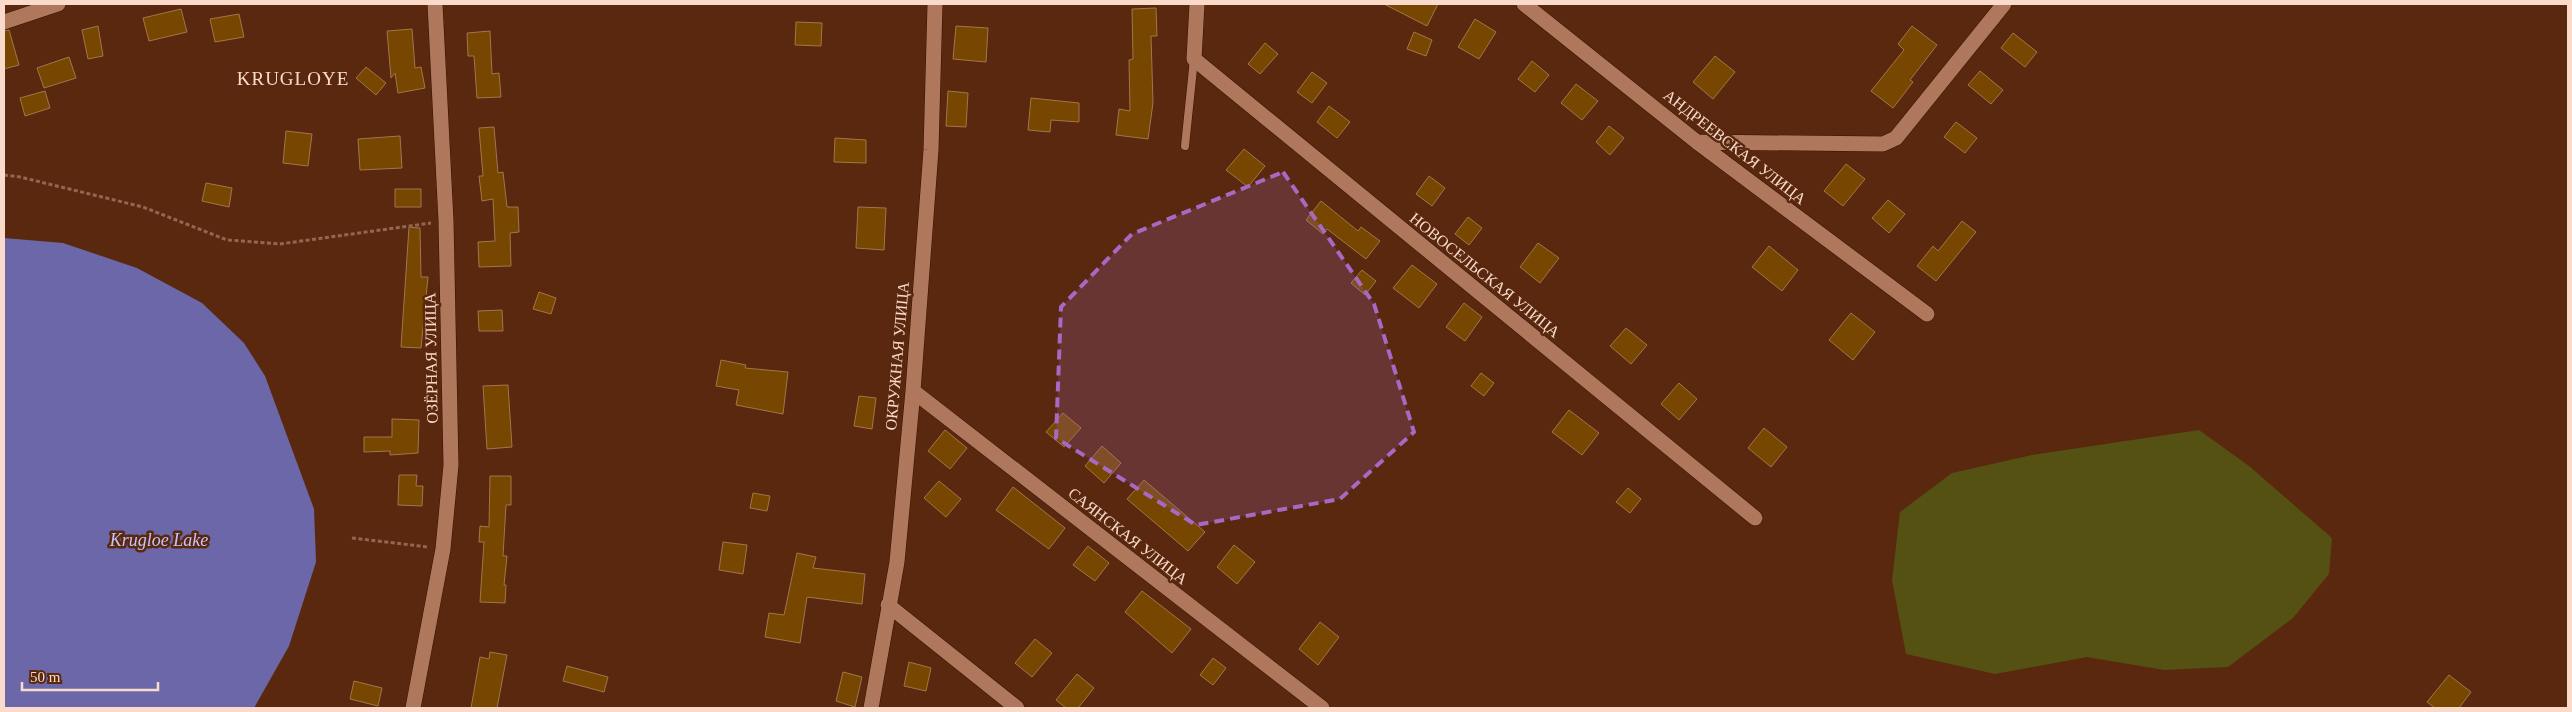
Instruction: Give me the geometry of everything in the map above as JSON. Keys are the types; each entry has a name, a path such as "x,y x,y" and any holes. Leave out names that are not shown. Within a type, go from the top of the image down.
{"street":[{"path":"4,22 58,4"},
{"name":"ОЗЁРНАЯ УЛИЦА","path":"413,708 443,549 451,465 446,221 434,4"},
{"name":"ОКРУЖНАЯ УЛИЦА","path":"871,708 897,562 913,390 931,150 935,4"},
{"path":"1194,59 1197,4"},
{"name":"АНДРЕЕВСКАЯ УЛИЦА","path":"1524,4 1697,142 1927,314"},
{"path":"1697,142 1883,144 1890,141 1896,138 2004,4"},
{"name":"НОВОСЕЛЬСКАЯ УЛИЦА","path":"1194,59 1755,518"},
{"name":"САЯНСКАЯ УЛИЦА","path":"913,390 1322,708"},
{"path":"888,605 1017,708"}],"lane":[{"path":"1185,146 1194,59"}],"path":[{"path":"4,175 20,177 143,207 227,240 280,244 446,221"},
{"path":"352,538 443,549"}],"highlighted area":[{"path":"1283,172 1374,304 1414,432 1340,499 1196,525 1056,438 1061,307 1132,234"}],"shaded area":[{"path":"2199,430 2249,466 2332,538 2329,574 2293,618 2228,667 2164,670 2087,657 1995,674 1906,654 1892,580 1900,512 1952,473 2032,455"}],"water":[{"name":"Krugloe Lake","path":"4,238 63,243 137,268 202,303 244,343 265,376 314,509 316,562 289,646 254,708 4,708"}],"building":[{"path":"1384,4 1438,4 1427,26"},
{"path":"1156,8 1157,36 1151,36 1153,103 1148,139 1116,135 1119,109 1130,111 1129,60 1133,59 1132,9"},
{"path":"181,9 187,32 149,41 143,18"},
{"path":"239,14 244,37 215,42 210,19"},
{"path":"1475,19 1496,32 1479,59 1458,47"},
{"path":"796,22 822,23 821,46 795,45"},
{"path":"98,26 103,56 88,59 82,30"},
{"path":"956,26 988,28 986,62 953,59"},
{"path":"1912,26 1937,45 1910,80 1913,82 1893,108 1871,91 1904,50 1898,44"},
{"path":"412,29 415,68 421,67 425,88 398,93 395,73 391,78 387,31"},
{"path":"9,30 19,65 4,69 4,31"},
{"path":"490,31 492,74 499,73 501,97 477,98 474,56 468,56 467,33"},
{"path":"1414,32 1432,40 1426,56 1407,49"},
{"path":"2013,33 2037,52 2025,67 2001,48"},
{"path":"1265,43 1278,54 1260,74 1248,64"},
{"path":"1715,56 1735,72 1713,99 1693,82"},
{"path":"69,57 76,78 44,88 37,68"},
{"path":"1532,61 1549,75 1535,92 1518,79"},
{"path":"366,67 386,83 376,95 356,78"},
{"path":"1980,71 2003,90 1991,104 1968,85"},
{"path":"1312,72 1327,83 1312,103 1297,92"},
{"path":"1576,84 1598,101 1582,120 1561,103"},
{"path":"45,91 50,108 25,116 20,98"},
{"path":"948,91 968,93 966,127 946,126"},
{"path":"1031,98 1079,103 1079,122 1051,120 1050,132 1028,130"},
{"path":"1329,106 1350,122 1337,138 1317,122"},
{"path":"1956,122 1977,138 1965,153 1944,137"},
{"path":"1609,126 1624,138 1610,155 1596,142"},
{"path":"494,127 498,173 503,172 507,207 518,207 519,232 510,233 511,266 479,267 478,242 495,241 493,199 482,201 479,176 483,176 479,128"},
{"path":"286,131 312,134 308,166 283,163"},
{"path":"400,136 402,168 360,170 358,139"},
{"path":"835,138 866,140 866,163 834,162"},
{"path":"1244,149 1265,166 1248,187 1226,170"},
{"path":"1846,164 1865,179 1843,206 1824,191"},
{"path":"1429,176 1445,188 1432,206 1416,194"},
{"path":"206,183 232,188 229,207 202,201"},
{"path":"395,189 421,189 421,207 395,207"},
{"path":"1888,200 1905,214 1889,233 1872,218"},
{"path":"1321,201 1358,231 1361,227 1380,241 1366,259 1327,229 1323,234 1306,220"},
{"path":"858,207 886,208 884,250 856,248"},
{"path":"1468,217 1482,228 1469,245 1455,234"},
{"path":"1962,221 1976,232 1936,281 1917,266 1933,246 1938,251"},
{"path":"409,227 420,228 421,277 428,277 421,348 401,347"},
{"path":"1538,243 1559,258 1540,283 1520,267"},
{"path":"1769,246 1798,270 1782,291 1752,267"},
{"path":"1412,265 1437,284 1419,308 1393,288"},
{"path":"1362,270 1376,281 1365,295 1351,283"},
{"path":"539,292 556,298 551,314 533,309"},
{"path":"1464,303 1482,317 1465,341 1446,327"},
{"path":"502,310 503,331 479,331 478,311"},
{"path":"1851,313 1875,332 1853,360 1829,340"},
{"path":"1626,328 1647,345 1631,364 1610,346"},
{"path":"721,360 746,365 745,368 788,372 783,414 736,405 739,390 716,386"},
{"path":"1481,373 1494,383 1484,396 1471,386"},
{"path":"1679,383 1697,399 1679,420 1661,404"},
{"path":"508,385 512,447 487,449 483,386"},
{"path":"859,396 876,398 872,429 854,426"},
{"path":"1569,410 1599,433 1582,455 1552,432"},
{"path":"1063,413 1081,428 1064,447 1046,432"},
{"path":"392,419 419,420 418,453 390,455 390,451 364,452 364,437 392,437"},
{"path":"1764,428 1787,447 1771,467 1748,448"},
{"path":"945,430 967,448 950,469 928,451"},
{"path":"1102,446 1121,463 1104,483 1085,466"},
{"path":"399,475 417,475 416,486 423,486 422,506 398,505"},
{"path":"490,476 511,476 511,505 506,505 503,556 507,556 504,585 506,585 505,603 480,602 484,542 479,542 480,526 489,527"},
{"path":"1144,480 1205,532 1188,551 1127,499"},
{"path":"939,481 961,499 946,517 924,498"},
{"path":"1013,487 1065,528 1049,549 996,510"},
{"path":"1628,488 1641,499 1630,513 1616,502"},
{"path":"753,493 770,496 767,511 750,508"},
{"path":"723,542 747,545 743,574 719,570"},
{"path":"1234,545 1255,562 1237,584 1217,567"},
{"path":"1088,546 1109,563 1095,581 1073,565"},
{"path":"797,553 816,557 813,568 865,574 862,604 807,597 800,643 765,637 769,613 784,615"},
{"path":"1142,591 1191,629 1172,653 1125,612"},
{"path":"1320,622 1339,637 1318,665 1299,649"},
{"path":"1035,639 1052,653 1032,677 1015,663"},
{"path":"490,652 507,655 497,708 471,708 480,657 489,659"},
{"path":"1213,658 1226,668 1213,685 1200,675"},
{"path":"909,662 931,668 926,691 904,686"},
{"path":"567,666 608,677 604,692 563,681"},
{"path":"843,672 862,677 855,707 836,701"},
{"path":"1077,674 1094,688 1078,708 1066,708 1056,700"},
{"path":"2449,675 2471,692 2459,708 2435,708 2427,702"},
{"path":"354,681 382,688 378,706 350,699"}],"district":[{"name":"KRUGLOYE","path":"293,78"}]}
